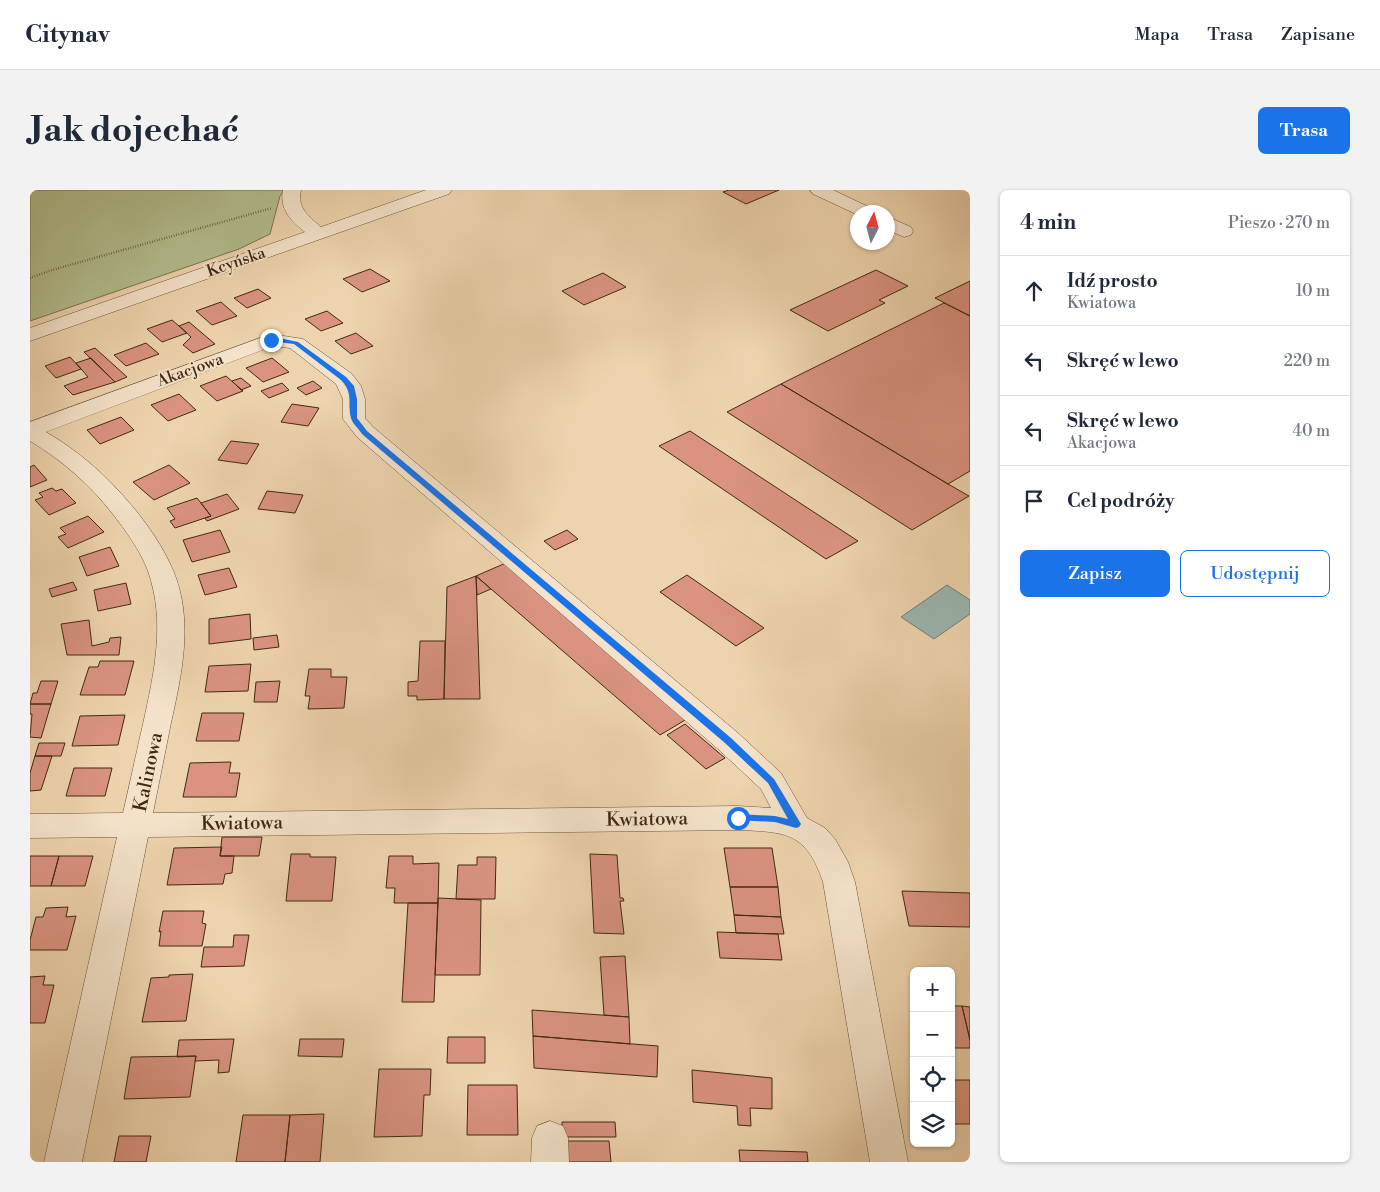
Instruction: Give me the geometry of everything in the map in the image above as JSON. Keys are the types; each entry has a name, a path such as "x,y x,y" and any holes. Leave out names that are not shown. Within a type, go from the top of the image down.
{"street":[{"name":"Kcyńska","path":"30,335 443,190"},
{"path":"819,190 850,205"},
{"path":"291,197 296,214 318,234"},
{"name":"Akacjowa","path":"30,431 271,340 296,343 344,378 350,386 354,399 354,419 365,432 728,741 771,781 796,824"},
{"name":"Kalinowa","path":"30,431 56,447 85,470 136,527 154,554 167,591 172,634 170,664 137,825 63,1162"},
{"name":"Kwiatowa","path":"30,826 738,818 775,819 796,824 812,833 825,846 834,862 889,1162"}],"path":[{"path":"30,278 291,197"}],"green space":[{"path":"30,190 284,190 280,196 270,234 239,249 30,321"}],"water":[{"path":"947,585 970,600 970,614 934,639 901,617"}],"building":[{"path":"729,190 779,190 746,204 723,192"},
{"path":"370,269 390,281 362,292 343,279"},
{"path":"876,270 908,286 879,300 885,303 828,331 790,310"},
{"path":"603,273 626,287 584,305 562,291"},
{"path":"970,281 970,316 935,298"},
{"path":"258,289 271,298 247,308 234,298"},
{"path":"221,302 237,316 212,325 196,311"},
{"path":"944,303 970,316 970,471 948,484 781,384"},
{"path":"327,311 343,323 321,331 305,319"},
{"path":"172,320 187,333 162,342 147,329"},
{"path":"189,322 215,344 193,353 183,345 191,337 179,326"},
{"path":"356,333 373,346 351,354 335,341"},
{"path":"146,343 159,354 126,366 114,355"},
{"path":"95,348 127,377 115,382 84,352"},
{"path":"70,357 81,369 56,378 45,366"},
{"path":"91,358 115,382 73,395 64,386 88,377 76,363"},
{"path":"272,358 289,372 263,382 246,368"},
{"path":"226,376 243,391 217,401 200,386"},
{"path":"241,378 251,386 241,390 232,381"},
{"path":"313,381 322,388 306,395 297,388"},
{"path":"282,383 289,390 269,398 261,391"},
{"path":"781,384 969,496 912,530 727,412"},
{"path":"179,394 196,410 168,421 151,405"},
{"path":"292,404 319,408 308,426 281,422"},
{"path":"121,417 134,430 100,444 87,430"},
{"path":"690,431 858,541 826,559 659,446"},
{"path":"231,441 259,444 247,464 218,460"},
{"path":"34,465 47,480 30,487 30,467"},
{"path":"169,465 190,483 154,500 133,482"},
{"path":"52,488 56,491 62,489 76,503 49,515 35,500 43,497 39,493"},
{"path":"267,491 303,495 295,513 258,509"},
{"path":"227,494 239,509 207,521 205,518 211,516 201,503"},
{"path":"197,498 211,516 175,528 170,521 175,519 167,508"},
{"path":"88,516 104,532 68,548 58,537 66,534 60,528"},
{"path":"220,530 230,552 192,562 183,540"},
{"path":"567,530 578,539 555,550 544,541"},
{"path":"110,547 119,566 87,576 79,557"},
{"path":"508,562 692,716 660,735 476,576"},
{"path":"229,568 237,587 205,595 198,575"},
{"path":"687,575 764,628 736,646 660,592"},
{"path":"476,576 491,589 477,595"},
{"path":"476,576 480,699 444,699 447,587"},
{"path":"73,582 77,590 52,597 49,589"},
{"path":"126,583 131,604 98,611 94,590"},
{"path":"250,614 251,639 209,644 209,619"},
{"path":"89,620 92,646 109,642 110,638 121,637 119,655 67,655 61,624"},
{"path":"277,635 279,647 254,650 253,638"},
{"path":"420,641 445,641 444,699 417,700 417,696 408,696 408,682 418,681"},
{"path":"100,661 134,661 125,695 80,695 89,667 98,667"},
{"path":"251,664 248,691 205,692 209,666"},
{"path":"309,669 331,669 331,677 347,677 344,708 308,709 310,696 305,696"},
{"path":"41,681 58,681 51,704 30,704 33,693 37,693"},
{"path":"280,681 277,702 254,702 256,682"},
{"path":"30,704 51,704 41,738 30,737 32,714 30,714"},
{"path":"202,713 244,713 239,741 196,741"},
{"path":"125,715 118,745 72,746 80,716"},
{"path":"685,724 725,758 706,769 667,735"},
{"path":"39,743 65,743 61,756 35,756"},
{"path":"35,756 52,756 41,790 30,791 30,773"},
{"path":"231,762 229,773 240,773 236,797 183,797 190,763"},
{"path":"74,768 112,768 105,796 66,796"},
{"path":"222,837 262,837 259,856 220,856"},
{"path":"222,847 220,856 234,856 232,873 225,874 223,884 167,885 174,848"},
{"path":"724,848 772,848 778,887 730,887"},
{"path":"291,854 310,854 310,857 336,857 332,901 286,901"},
{"path":"590,854 617,855 620,898 623,898 624,901 620,901 624,934 594,933"},
{"path":"30,856 59,856 51,886 30,886"},
{"path":"59,856 93,856 85,886 51,886"},
{"path":"389,856 413,856 413,864 439,863 438,903 394,903 395,888 386,888"},
{"path":"477,857 496,857 495,899 456,899 458,865 477,865"},
{"path":"730,887 778,887 781,917 734,915"},
{"path":"902,891 970,893 970,927 909,926"},
{"path":"438,898 481,900 480,975 435,975"},
{"path":"408,903 438,903 434,1002 402,1002"},
{"path":"68,907 66,917 76,916 67,950 30,950 30,940 36,917 43,917 46,908"},
{"path":"163,911 204,911 202,923 206,924 202,946 159,946 161,931 159,932"},
{"path":"734,915 781,917 784,934 736,933"},
{"path":"717,932 778,934 782,960 720,958"},
{"path":"234,935 249,935 244,966 201,967 204,947 233,947"},
{"path":"625,956 629,1017 604,1015 600,957"},
{"path":"193,974 186,1021 142,1022 151,978"},
{"path":"45,976 43,985 54,985 45,1023 30,1023 30,977"},
{"path":"955,1006 962,1006 970,1048 955,1048"},
{"path":"962,1006 970,1007 970,1040"},
{"path":"532,1010 629,1017 630,1044 533,1036"},
{"path":"533,1036 658,1046 657,1077 534,1068"},
{"path":"448,1037 485,1037 485,1063 447,1063"},
{"path":"234,1039 229,1072 218,1073 219,1060 195,1061 196,1056 177,1057 179,1040"},
{"path":"300,1039 344,1039 342,1057 298,1056"},
{"path":"196,1056 190,1097 124,1099 131,1057"},
{"path":"379,1069 431,1069 430,1095 424,1095 422,1136 374,1137"},
{"path":"692,1070 772,1078 772,1109 750,1108 751,1126 738,1125 737,1106 693,1102"},
{"path":"955,1080 970,1080 970,1124 955,1124"},
{"path":"468,1085 517,1085 518,1135 467,1135"},
{"path":"324,1114 320,1162 285,1162 290,1115"},
{"path":"243,1115 290,1115 285,1162 236,1162"},
{"path":"562,1122 615,1122 616,1137 562,1137"},
{"path":"119,1136 151,1136 146,1162 114,1162"},
{"path":"566,1141 609,1141 611,1162 567,1162"},
{"path":"739,1150 807,1152 808,1162 740,1162"}],"route":[{"path":"271,340 296,343 344,378 350,386 354,399 354,419 365,432 728,741 771,781 796,824 775,819 738,818"}]}
